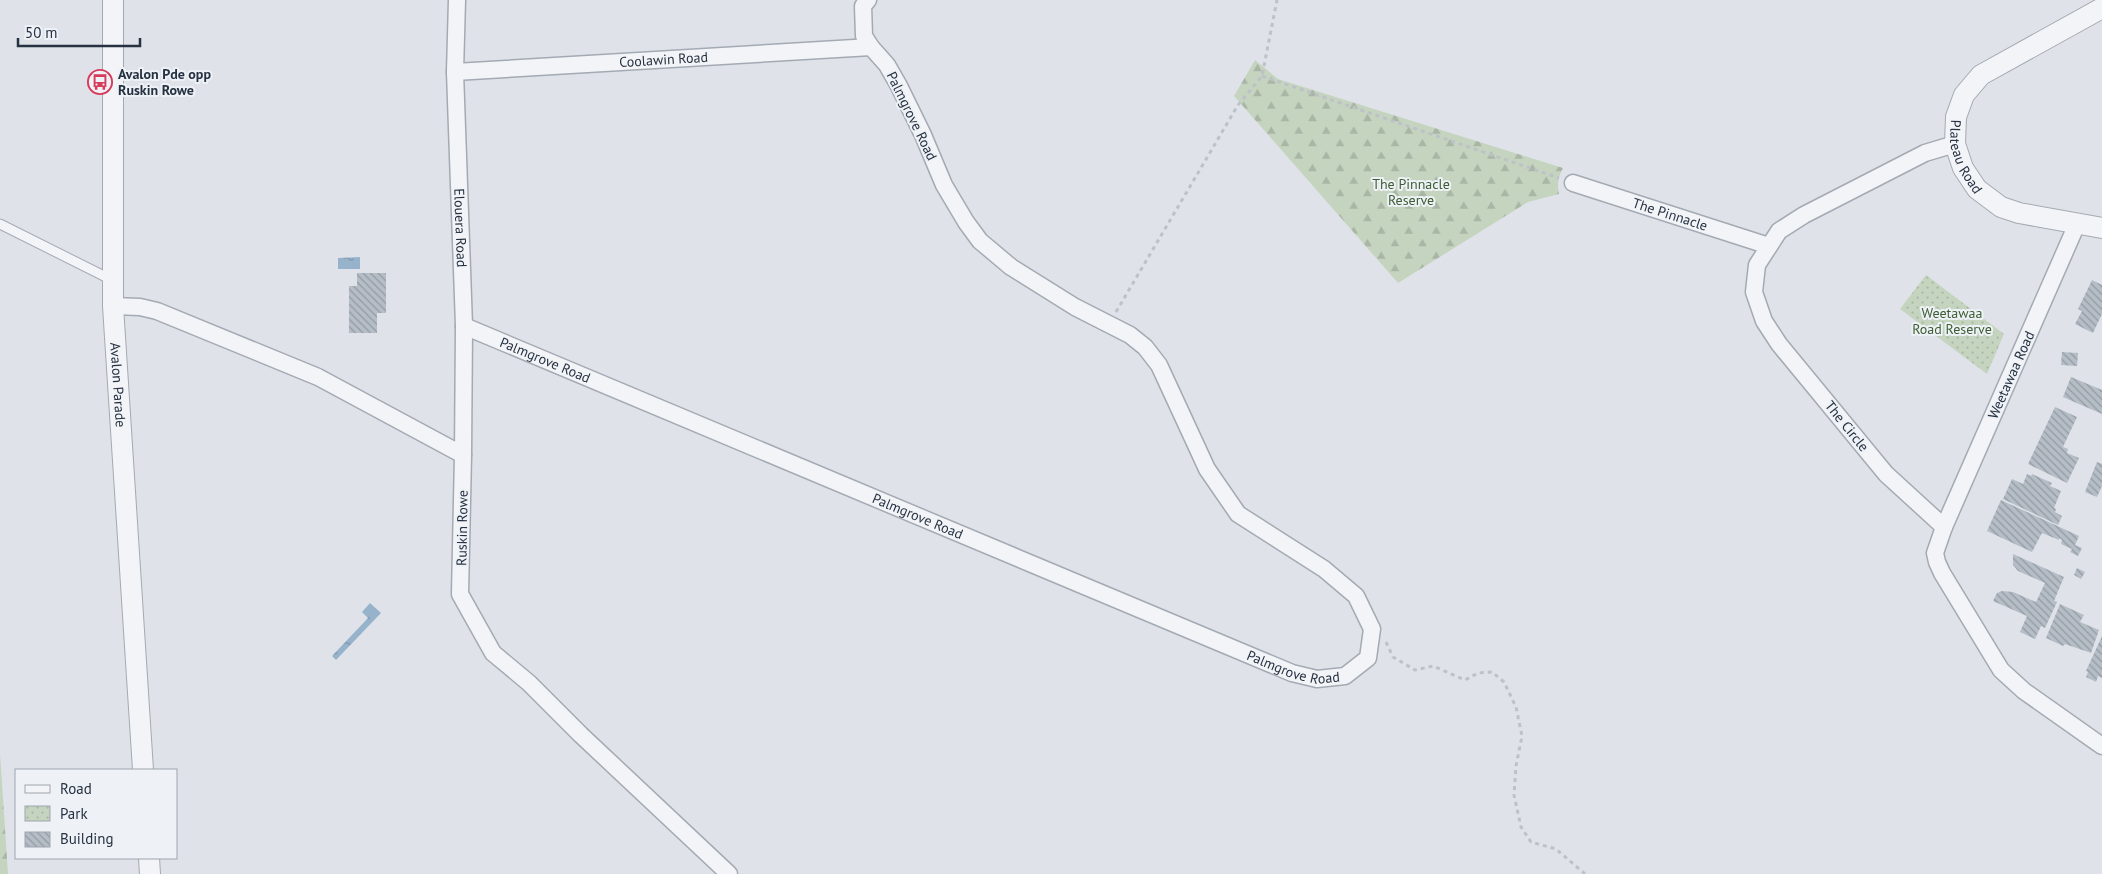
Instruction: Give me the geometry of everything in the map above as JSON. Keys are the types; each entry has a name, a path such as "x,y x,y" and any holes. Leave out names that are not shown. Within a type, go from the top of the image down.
{"street":[{"name":"Avalon Parade","path":"112,0 113,306 143,769"},
{"name":"Elouera Road","path":"457,0 456,72 464,326 463,455"},
{"name":"Palmgrove Road","path":"464,326 1292,673 1317,679 1345,676 1368,658 1372,629 1356,596 1324,569 1238,514 1207,468 1159,364 1145,347 1130,335 1075,307 1011,267 980,241 966,222 944,185 923,135 895,79 887,65 864,36 862,20 864,6 868,0"},
{"name":"Plateau Road","path":"2102,8 1981,75 1964,95 1956,117 1955,144 1963,168 1977,189 2000,206 2020,213 2102,228"},
{"name":"Coolawin Road","path":"456,72 871,47"},
{"name":"The Circle","path":"1944,527 1886,474 1779,344 1764,321 1754,292 1757,265 1780,231 1804,215 1925,153 1955,144"},
{"name":"The Pinnacle","path":"1573,183 1769,246"},
{"name":"Weetawaa Road","path":"1944,527 2077,224"},
{"path":"113,306 140,307 157,311 318,377 463,455"},
{"name":"Ruskin Rowe","path":"463,455 460,594 493,653 529,683 580,736 729,874"},
{"path":"1944,527 1935,553 1937,562 2001,670 2024,691 2102,746"},
{"path":"149,859 150,874"}],"lane":[{"path":"0,224 112,280"}],"path":[{"path":"1108,325 1238,105 1262,76 1277,0"},
{"path":"1262,76 1573,183"},
{"path":"1372,629 1385,639 1393,657 1415,670 1433,666 1466,680 1478,673 1492,672 1504,682 1516,707 1522,736 1516,766 1514,796 1521,827 1531,842 1556,849 1585,874"}],"green space":[{"name":"The Pinnacle Reserve","path":"1255,60 1278,79 1563,168 1558,180 1559,194 1528,202 1398,283 1234,96"},
{"name":"Weetawaa Road Reserve","path":"1926,275 2004,334 1987,374 1900,309"},
{"path":"0,753 8,874 0,874"}],"water":[{"path":"360,257 360,269 338,269 338,258"},
{"path":"370,603 381,613 336,660 332,656 368,618 362,612"}],"building":[{"path":"357,273 386,273 386,313 377,313 377,333 349,333 349,286 357,286"},
{"path":"2092,280 2102,285 2102,314 2093,333 2075,324 2082,311 2078,309"},
{"path":"2062,352 2078,353 2077,366 2061,365"},
{"path":"2071,377 2102,390 2102,414 2063,397"},
{"path":"2055,407 2077,417 2063,447 2068,449 2067,453 2079,458 2067,483 2028,464"},
{"path":"2097,462 2102,464 2102,486 2097,497 2085,492"},
{"path":"2027,474 2031,476 2032,474 2052,483 2050,486 2061,491 2054,508 2056,509 2055,512 2062,516 2058,525 2003,499 2012,479 2023,484"},
{"path":"2001,500 2079,536 2075,545 2082,548 2078,556 2070,552 2072,549 2061,544 2062,540 2059,538 2059,540 2042,533 2032,552 1987,531"},
{"path":"2013,554 2064,577 2054,601 2057,602 2045,628 2041,626 2035,639 2020,632 2027,616 1993,601 1997,593 2002,591 2013,592 2036,602 2045,583 2018,571 2013,565"},
{"path":"2077,568 2085,572 2081,579 2074,575"},
{"path":"2060,604 2084,615 2080,622 2099,630 2091,653 2065,644 2063,646 2046,638"},
{"path":"2102,636 2102,678 2098,676 2096,682 2086,677 2088,672 2086,671"}],"place":[{"name":"Avalon Pde opp Ruskin Rowe","path":"100,82"}]}
